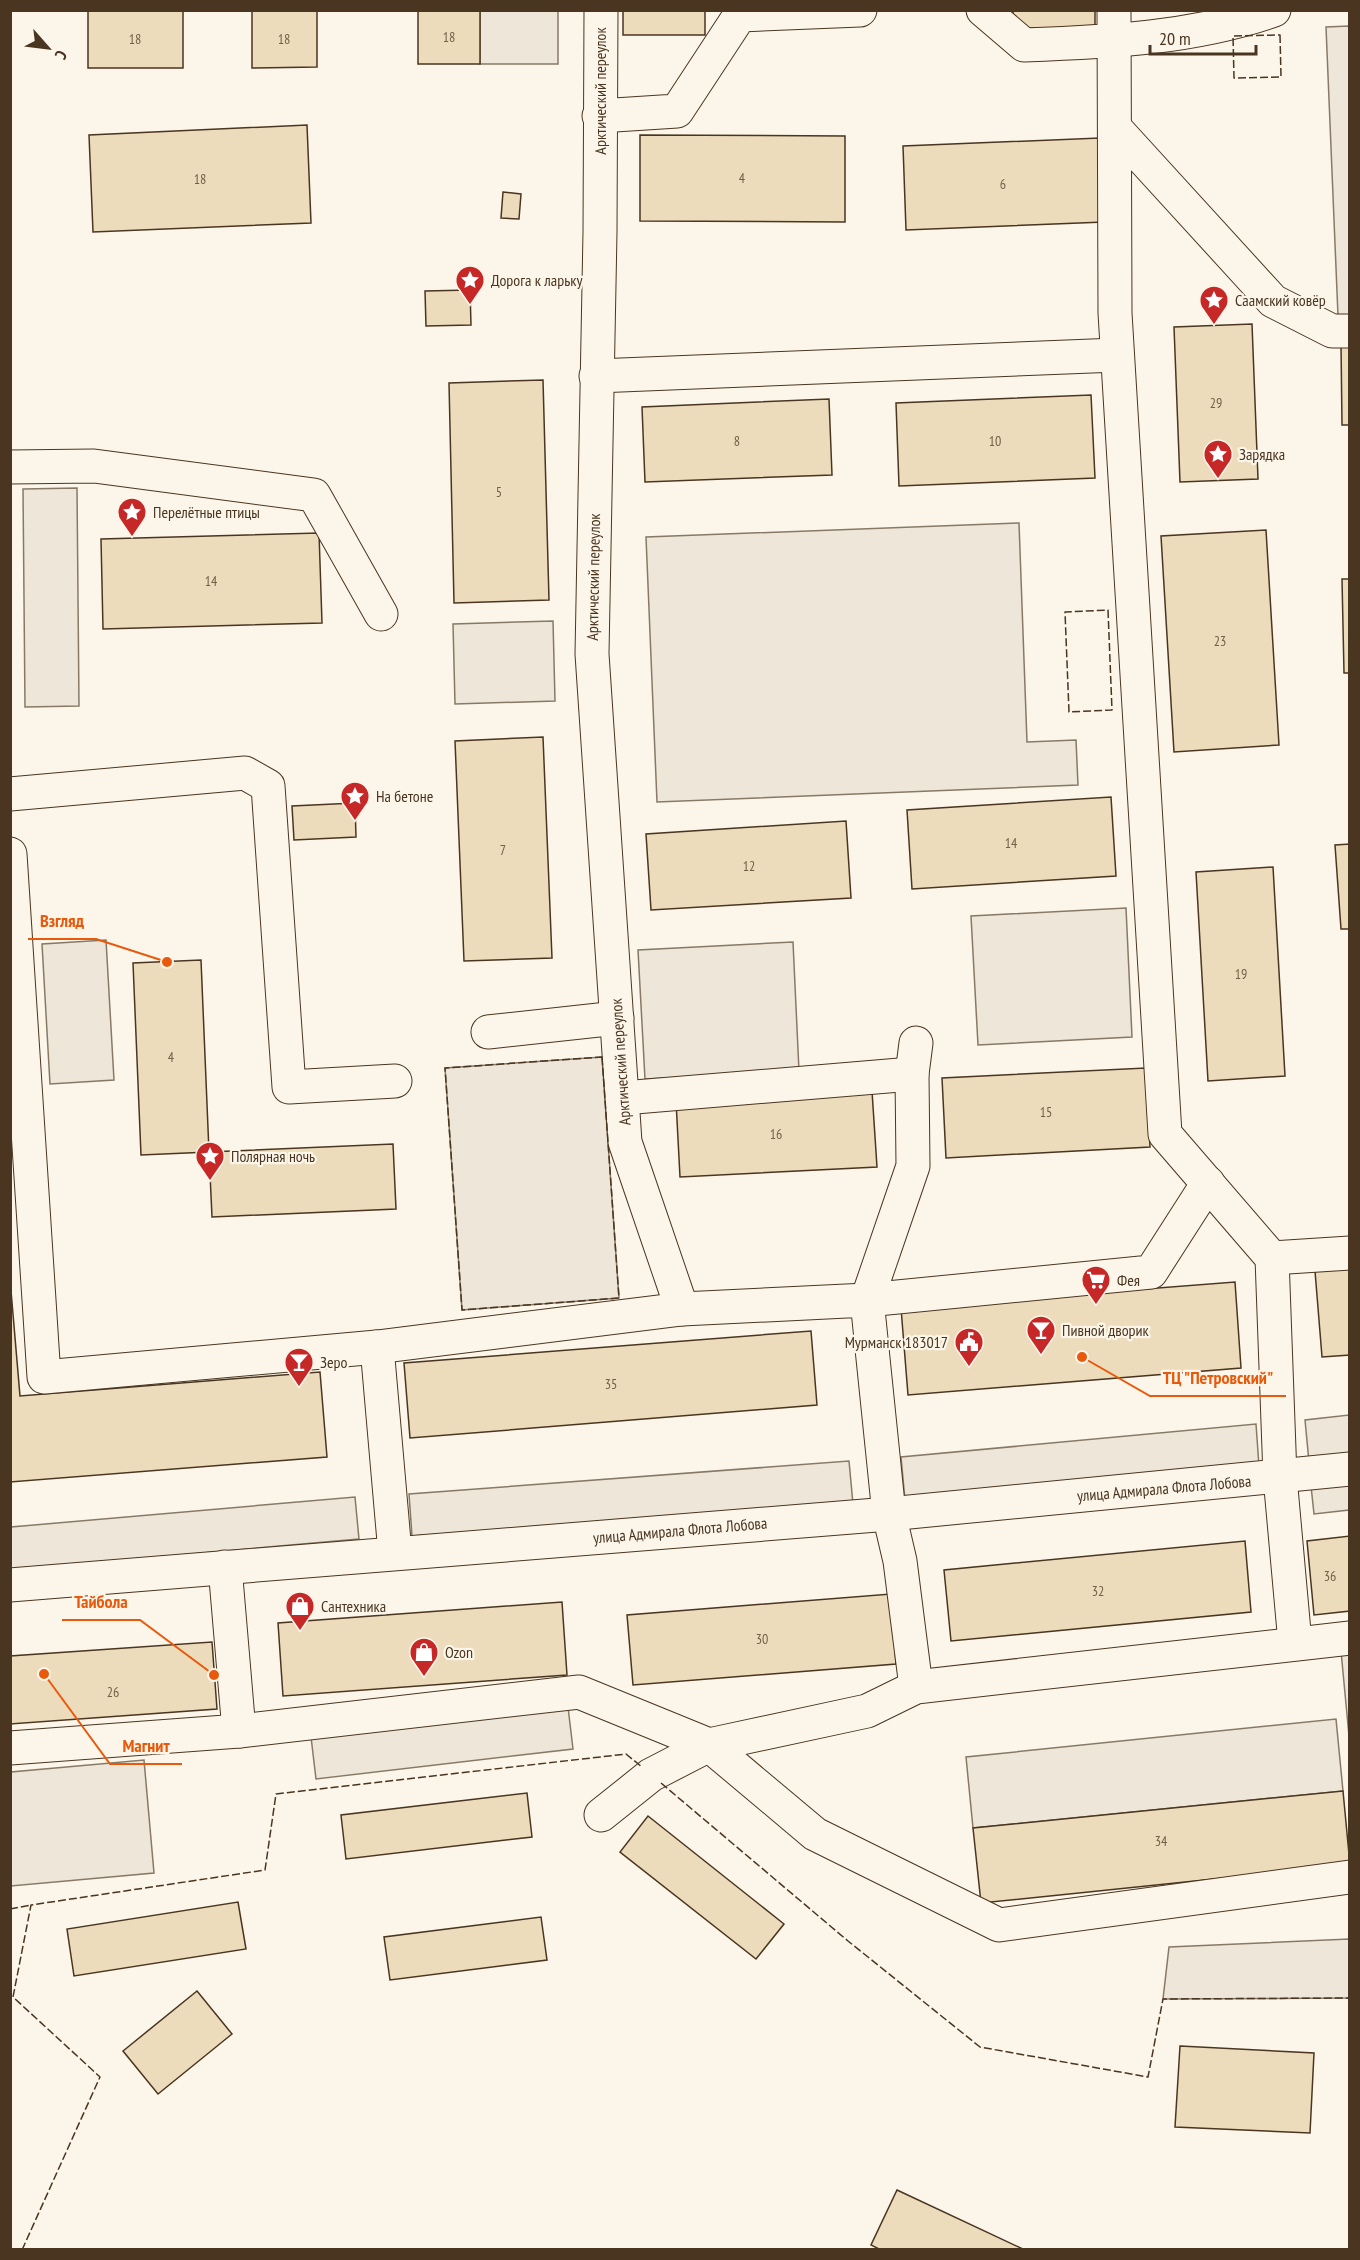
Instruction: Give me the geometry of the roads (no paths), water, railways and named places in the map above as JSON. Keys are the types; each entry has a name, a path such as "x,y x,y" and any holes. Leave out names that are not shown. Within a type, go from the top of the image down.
{"street":[{"name":"Арктический переулок","path":"601,10 600,232 592,654 625,1142 682,1310"},
{"path":"599,116 677,111 740,15 861,10"},
{"path":"983,10 1024,45 1114,26 1240,22 1274,10"},
{"path":"1114,26 1117,355 1165,1134 1272,1258 1280,1477 1295,1643"},
{"path":"1115,128 1273,301 1332,331 1350,331"},
{"path":"596,376 1117,355"},
{"path":"10,467 94,466 314,495 381,615"},
{"path":"10,794 245,773 268,786 289,1087 395,1082"},
{"path":"10,854 23,1238 44,1377 377,1347 682,1310 867,1300 1151,1272 1208,1183"},
{"path":"488,1032 616,1018"},
{"path":"622,1098 914,1059 913,1166 867,1300 889,1514 900,1561 916,1687"},
{"path":"1272,1258 1350,1253"},
{"path":"377,1347 394,1553"},
{"name":"улица Адмирала Флота Лобова","path":"10,1585 889,1514 1350,1469"},
{"path":"225,1567 239,1731"},
{"path":"601,1815 651,1775 709,1745 867,1712 916,1687 1350,1638"},
{"path":"10,1748 239,1731 579,1692 709,1745 815,1834 999,1924 1350,1877"}],"place":[{"name":"Дорога к ларьку","path":"470,306"},
{"name":"Саамский ковёр","path":"1214,326"},
{"name":"Зарядка","path":"1218,480"},
{"name":"Перелётные птицы","path":"132,538"},
{"name":"На бетоне","path":"355,822"},
{"name":"Взгляд","path":"167,962"},
{"name":"Полярная ночь","path":"210,1182"},
{"name":"Фея","path":"1096,1306"},
{"name":"Пивной дворик","path":"1041,1356"},
{"name":"ТЦ \"Петровский\"","path":"1082,1357"},
{"name":"Мурманск 183017","path":"969,1368"},
{"name":"Зеро","path":"299,1388"},
{"name":"Сантехника","path":"300,1632"},
{"name":"Магнит","path":"44,1674"},
{"name":"Тайбола","path":"214,1675"},
{"name":"Ozon","path":"424,1678"}]}
